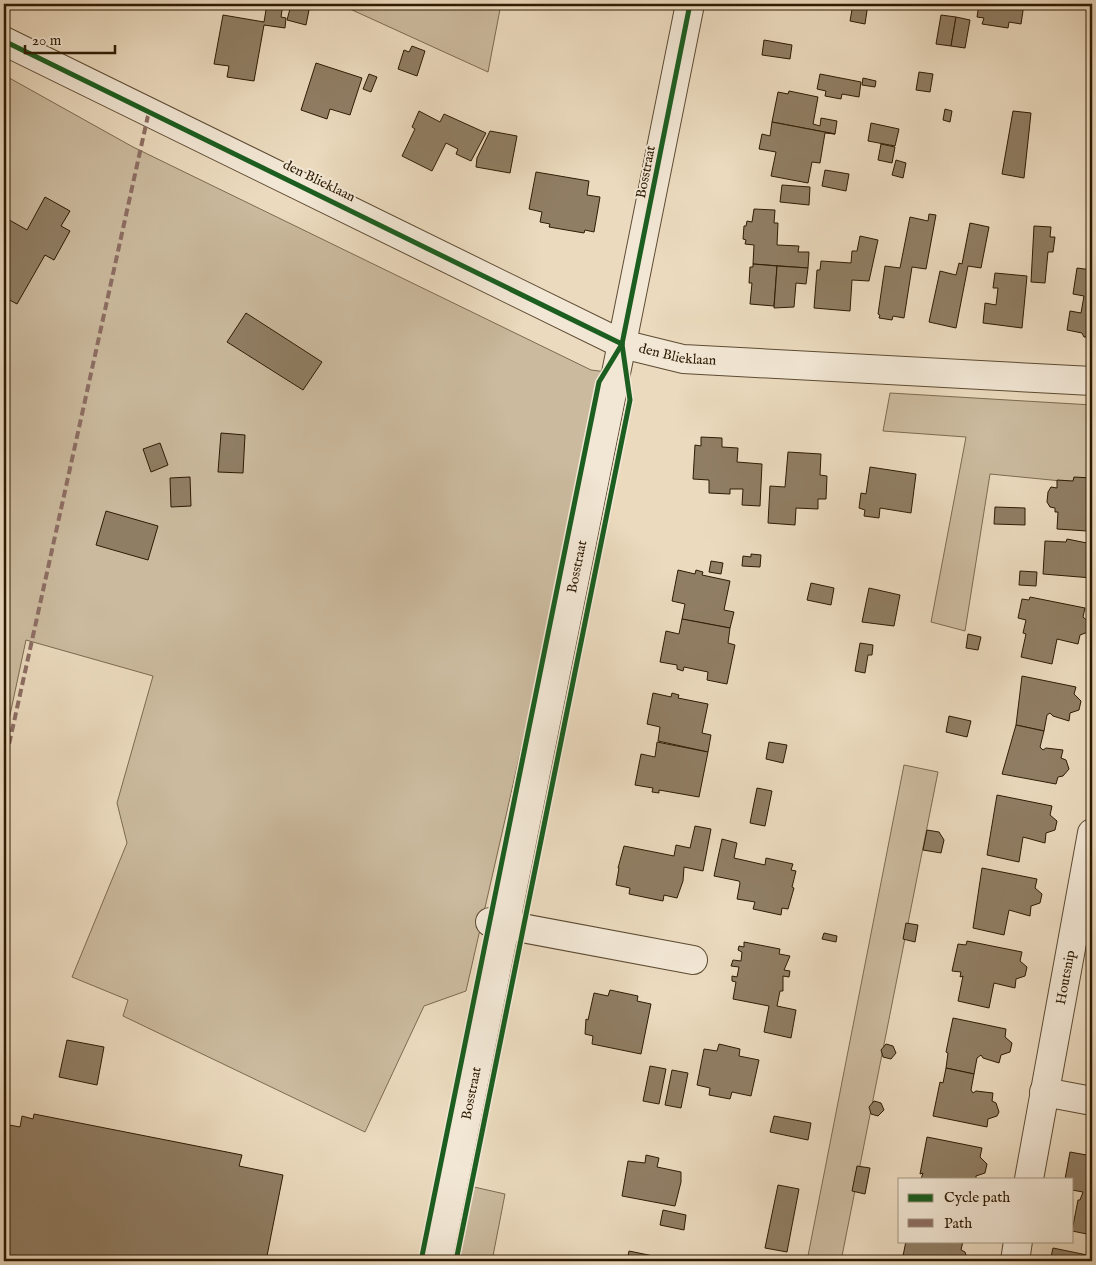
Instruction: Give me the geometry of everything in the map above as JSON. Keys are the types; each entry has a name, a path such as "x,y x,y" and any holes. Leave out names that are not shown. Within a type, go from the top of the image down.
{"street":[{"name":"Bosstraat","path":"438,1261 497,924 622,344 690,4"},
{"name":"den Blieklaan","path":"4,41 622,344 683,359 1092,381"},
{"name":"Houtsnip","path":"1029,1178 1092,833"},
{"path":"497,924 692,960"},
{"path":"1044,1092 1092,1101"},
{"path":"1015,1261 1018,1242"}],"shaded area":[{"path":"339,4 501,4 488,72"},
{"path":"4,75 133,147 591,370 607,372 466,991 424,1006 365,1132 123,1016 128,1000 72,977 127,843 117,803 153,676 26,640 4,743"},
{"path":"890,393 1092,405 1092,484 990,474 965,631 931,622 966,437 883,431"},
{"path":"904,765 938,772 841,1261 807,1261"},
{"path":"474,1187 505,1194 492,1261 459,1261"}],"building":[{"path":"267,4 283,4 281,17 286,18 285,28 264,25 254,81 227,77 229,66 214,64 223,15 264,22"},
{"path":"853,4 868,4 865,24 850,21"},
{"path":"979,4 1024,4 1021,24 1009,22 1008,28 982,24 984,18 977,17"},
{"path":"291,5 309,10 306,25 287,20"},
{"path":"941,15 956,17 951,46 936,44"},
{"path":"956,17 970,20 965,48 951,46"},
{"path":"764,40 792,45 790,59 762,55"},
{"path":"412,46 425,51 417,76 398,69 404,50 409,52"},
{"path":"316,63 362,78 350,115 330,109 327,119 301,110"},
{"path":"919,72 933,74 930,92 916,90"},
{"path":"369,74 377,77 371,92 363,89"},
{"path":"820,74 861,82 859,97 842,94 841,99 825,96 826,91 817,89"},
{"path":"863,78 876,81 875,87 862,85"},
{"path":"789,91 818,97 813,124 820,126 821,118 837,121 835,134 772,122 778,92 788,94"},
{"path":"945,109 952,111 950,122 943,120"},
{"path":"419,111 440,122 444,114 486,133 471,161 456,154 458,149 446,143 432,171 402,156 415,129 412,127"},
{"path":"1013,111 1031,113 1024,178 1002,174"},
{"path":"772,122 835,134 825,133 820,163 812,162 808,183 771,176 776,152 759,149 762,134 770,136"},
{"path":"871,123 899,129 895,146 868,141"},
{"path":"490,131 517,136 510,173 476,167 477,158"},
{"path":"881,144 895,147 892,163 878,160"},
{"path":"896,160 906,163 903,178 892,175"},
{"path":"825,170 849,174 846,191 822,186"},
{"path":"536,172 589,181 587,195 600,197 594,232 585,230 584,233 549,227 550,224 540,222 542,212 529,209"},
{"path":"782,185 810,187 809,205 780,202"},
{"path":"45,197 70,211 61,226 70,231 54,260 45,255 17,304 4,297 4,270 6,266 4,265 4,217 27,230"},
{"path":"754,209 775,210 774,223 778,223 777,245 799,246 798,252 809,252 808,268 753,264 754,245 745,244 746,240 743,239 744,226 746,226 747,221 752,222"},
{"path":"929,214 936,215 926,269 912,267 904,318 893,316 892,320 879,318 885,266 900,268 910,217 928,221"},
{"path":"970,223 989,227 981,268 968,266 956,328 929,322 940,271 956,275 959,263 962,264"},
{"path":"1034,226 1051,227 1050,237 1055,237 1053,252 1048,252 1045,283 1031,282"},
{"path":"860,236 878,240 869,281 852,280 850,311 814,308 817,270 820,270 821,261 851,263 852,251 857,251"},
{"path":"753,264 777,266 774,306 750,304 752,283 749,283 750,267 753,267"},
{"path":"777,266 808,268 806,284 796,283 794,307 774,308"},
{"path":"1077,268 1092,270 1092,335 1089,337 1084,337 1082,333 1067,330 1070,311 1081,313 1084,296 1073,294"},
{"path":"995,273 1027,276 1022,328 983,323 985,303 996,305 998,288 993,288"},
{"path":"246,313 322,362 303,390 227,342"},
{"path":"221,433 245,435 243,473 218,472"},
{"path":"701,437 722,438 722,447 738,448 737,462 762,464 760,506 742,505 743,489 730,489 730,494 709,493 709,480 693,479 695,445 701,446"},
{"path":"160,443 168,465 151,472 143,449"},
{"path":"788,452 821,454 820,475 827,476 826,499 818,499 818,509 796,508 795,525 768,523 770,486 785,487"},
{"path":"870,467 916,474 911,513 880,508 879,518 864,516 865,510 859,508 861,493 866,494"},
{"path":"190,477 191,506 171,507 170,478"},
{"path":"1074,477 1091,478 1092,515 1088,514 1087,531 1057,529 1058,512 1055,512 1055,508 1050,507 1047,502 1048,492 1051,487 1057,488 1057,480 1073,481"},
{"path":"995,507 1025,508 1025,525 994,524"},
{"path":"106,511 158,526 148,560 96,545"},
{"path":"1067,539 1092,544 1092,578 1043,574 1045,541 1066,542"},
{"path":"751,554 761,555 760,567 742,566 743,556 751,557"},
{"path":"711,561 723,563 721,574 709,572"},
{"path":"678,570 695,574 696,570 703,572 702,575 730,581 724,610 734,612 730,628 682,619 685,604 672,601"},
{"path":"1020,571 1037,572 1036,586 1019,585"},
{"path":"811,583 834,588 831,605 807,600"},
{"path":"869,588 900,595 894,626 862,622"},
{"path":"1030,597 1085,608 1083,617 1090,623 1088,632 1080,635 1078,644 1057,639 1052,664 1021,657 1026,634 1023,633 1026,620 1018,618 1022,599 1029,600"},
{"path":"682,619 730,628 728,643 735,645 727,684 707,680 708,672 684,667 683,671 677,669 677,665 660,662 666,631 679,634"},
{"path":"968,634 981,637 978,650 966,648"},
{"path":"860,643 873,645 872,655 868,655 865,673 855,671"},
{"path":"1022,676 1076,687 1074,694 1081,701 1079,710 1070,713 1069,721 1053,716 1050,713 1047,715 1044,731 1016,725"},
{"path":"653,693 671,697 672,693 679,695 678,698 708,704 702,733 711,735 708,752 658,741 660,727 647,724"},
{"path":"949,716 971,721 967,737 946,732"},
{"path":"1016,725 1044,731 1040,747 1043,750 1046,748 1063,750 1061,758 1066,760 1069,769 1063,776 1058,777 1056,784 1002,774"},
{"path":"657,742 708,752 699,797 659,790 659,793 652,792 653,788 635,785 641,754 655,757"},
{"path":"769,742 787,745 783,763 766,759"},
{"path":"757,788 772,791 765,826 750,823"},
{"path":"997,795 1052,806 1050,815 1057,821 1055,830 1046,833 1045,843 1023,837 1019,862 987,855"},
{"path":"695,826 711,829 703,871 684,867 683,881 677,898 664,895 663,901 629,894 630,888 616,885 624,846 674,856 676,845 690,848"},
{"path":"927,830 939,832 944,840 941,853 923,850"},
{"path":"722,839 737,843 734,858 765,865 766,858 793,864 791,870 796,871 792,887 794,888 788,909 782,908 781,915 753,909 755,902 737,899 739,881 714,876"},
{"path":"982,868 1037,879 1035,888 1042,894 1040,903 1031,906 1030,916 1009,910 1004,935 973,928"},
{"path":"906,923 918,925 915,942 903,939"},
{"path":"824,933 837,936 836,942 822,939"},
{"path":"967,941 1022,952 1020,961 1027,967 1025,976 1016,979 1015,988 994,983 989,1008 958,1001 963,976 960,977 961,972 952,971 958,944 966,945"},
{"path":"744,942 780,949 779,954 790,956 784,970 790,971 789,977 783,976 783,991 780,991 777,1006 796,1010 791,1038 764,1032 769,1006 733,999 736,982 732,981 732,976 737,977 739,967 731,966 733,960 741,961 742,952 738,950 739,946 744,947"},
{"path":"610,990 638,996 637,1001 651,1004 641,1054 592,1044 593,1036 585,1034 586,1019 588,1020 594,993 608,996"},
{"path":"953,1018 1006,1029 1005,1037 1012,1043 1010,1052 1001,1055 999,1063 983,1058 981,1055 977,1058 974,1074 946,1068 948,1053 946,1052"},
{"path":"67,1040 104,1047 97,1085 59,1077"},
{"path":"719,1044 740,1049 739,1056 759,1060 751,1096 732,1092 730,1099 709,1095 710,1088 697,1085 704,1049 717,1051"},
{"path":"886,1044 893,1046 896,1053 891,1059 883,1057 881,1050"},
{"path":"650,1066 666,1069 659,1104 643,1101"},
{"path":"946,1068 974,1074 971,1090 973,1093 976,1091 993,1093 992,1101 996,1103 999,1112 997,1116 988,1119 987,1127 933,1116 940,1082 943,1083"},
{"path":"672,1070 688,1073 681,1108 665,1105"},
{"path":"874,1101 881,1103 884,1110 878,1116 871,1114 869,1107"},
{"path":"34,1114 242,1155 239,1166 283,1175 266,1261 4,1261 4,1124 20,1127 22,1116 33,1119"},
{"path":"774,1116 811,1123 808,1140 770,1132"},
{"path":"927,1137 982,1148 980,1157 987,1164 985,1173 976,1176 976,1178 921,1178 923,1173 920,1174"},
{"path":"1070,1152 1092,1156 1092,1235 1074,1231 1078,1200 1080,1200 1083,1192 1074,1190 1074,1178 1065,1178"},
{"path":"646,1155 659,1158 657,1167 681,1172 681,1182 675,1206 622,1196 628,1161 645,1163"},
{"path":"857,1166 870,1168 865,1194 852,1191"},
{"path":"778,1185 799,1189 787,1252 765,1248"},
{"path":"663,1210 686,1215 684,1230 660,1225"},
{"path":"906,1242 963,1242 961,1250 965,1252 968,1261 902,1261"},
{"path":"1053,1248 1092,1256 1092,1261 1050,1261"},
{"path":"629,1251 668,1259 668,1261 627,1261"}],"marked path":[{"path":"4,767 149,111"}],"cycle path":[{"path":"456,1261 630,400 622,344 690,4"},
{"path":"4,41 622,344"},
{"path":"421,1261 599,382 622,344"}]}
